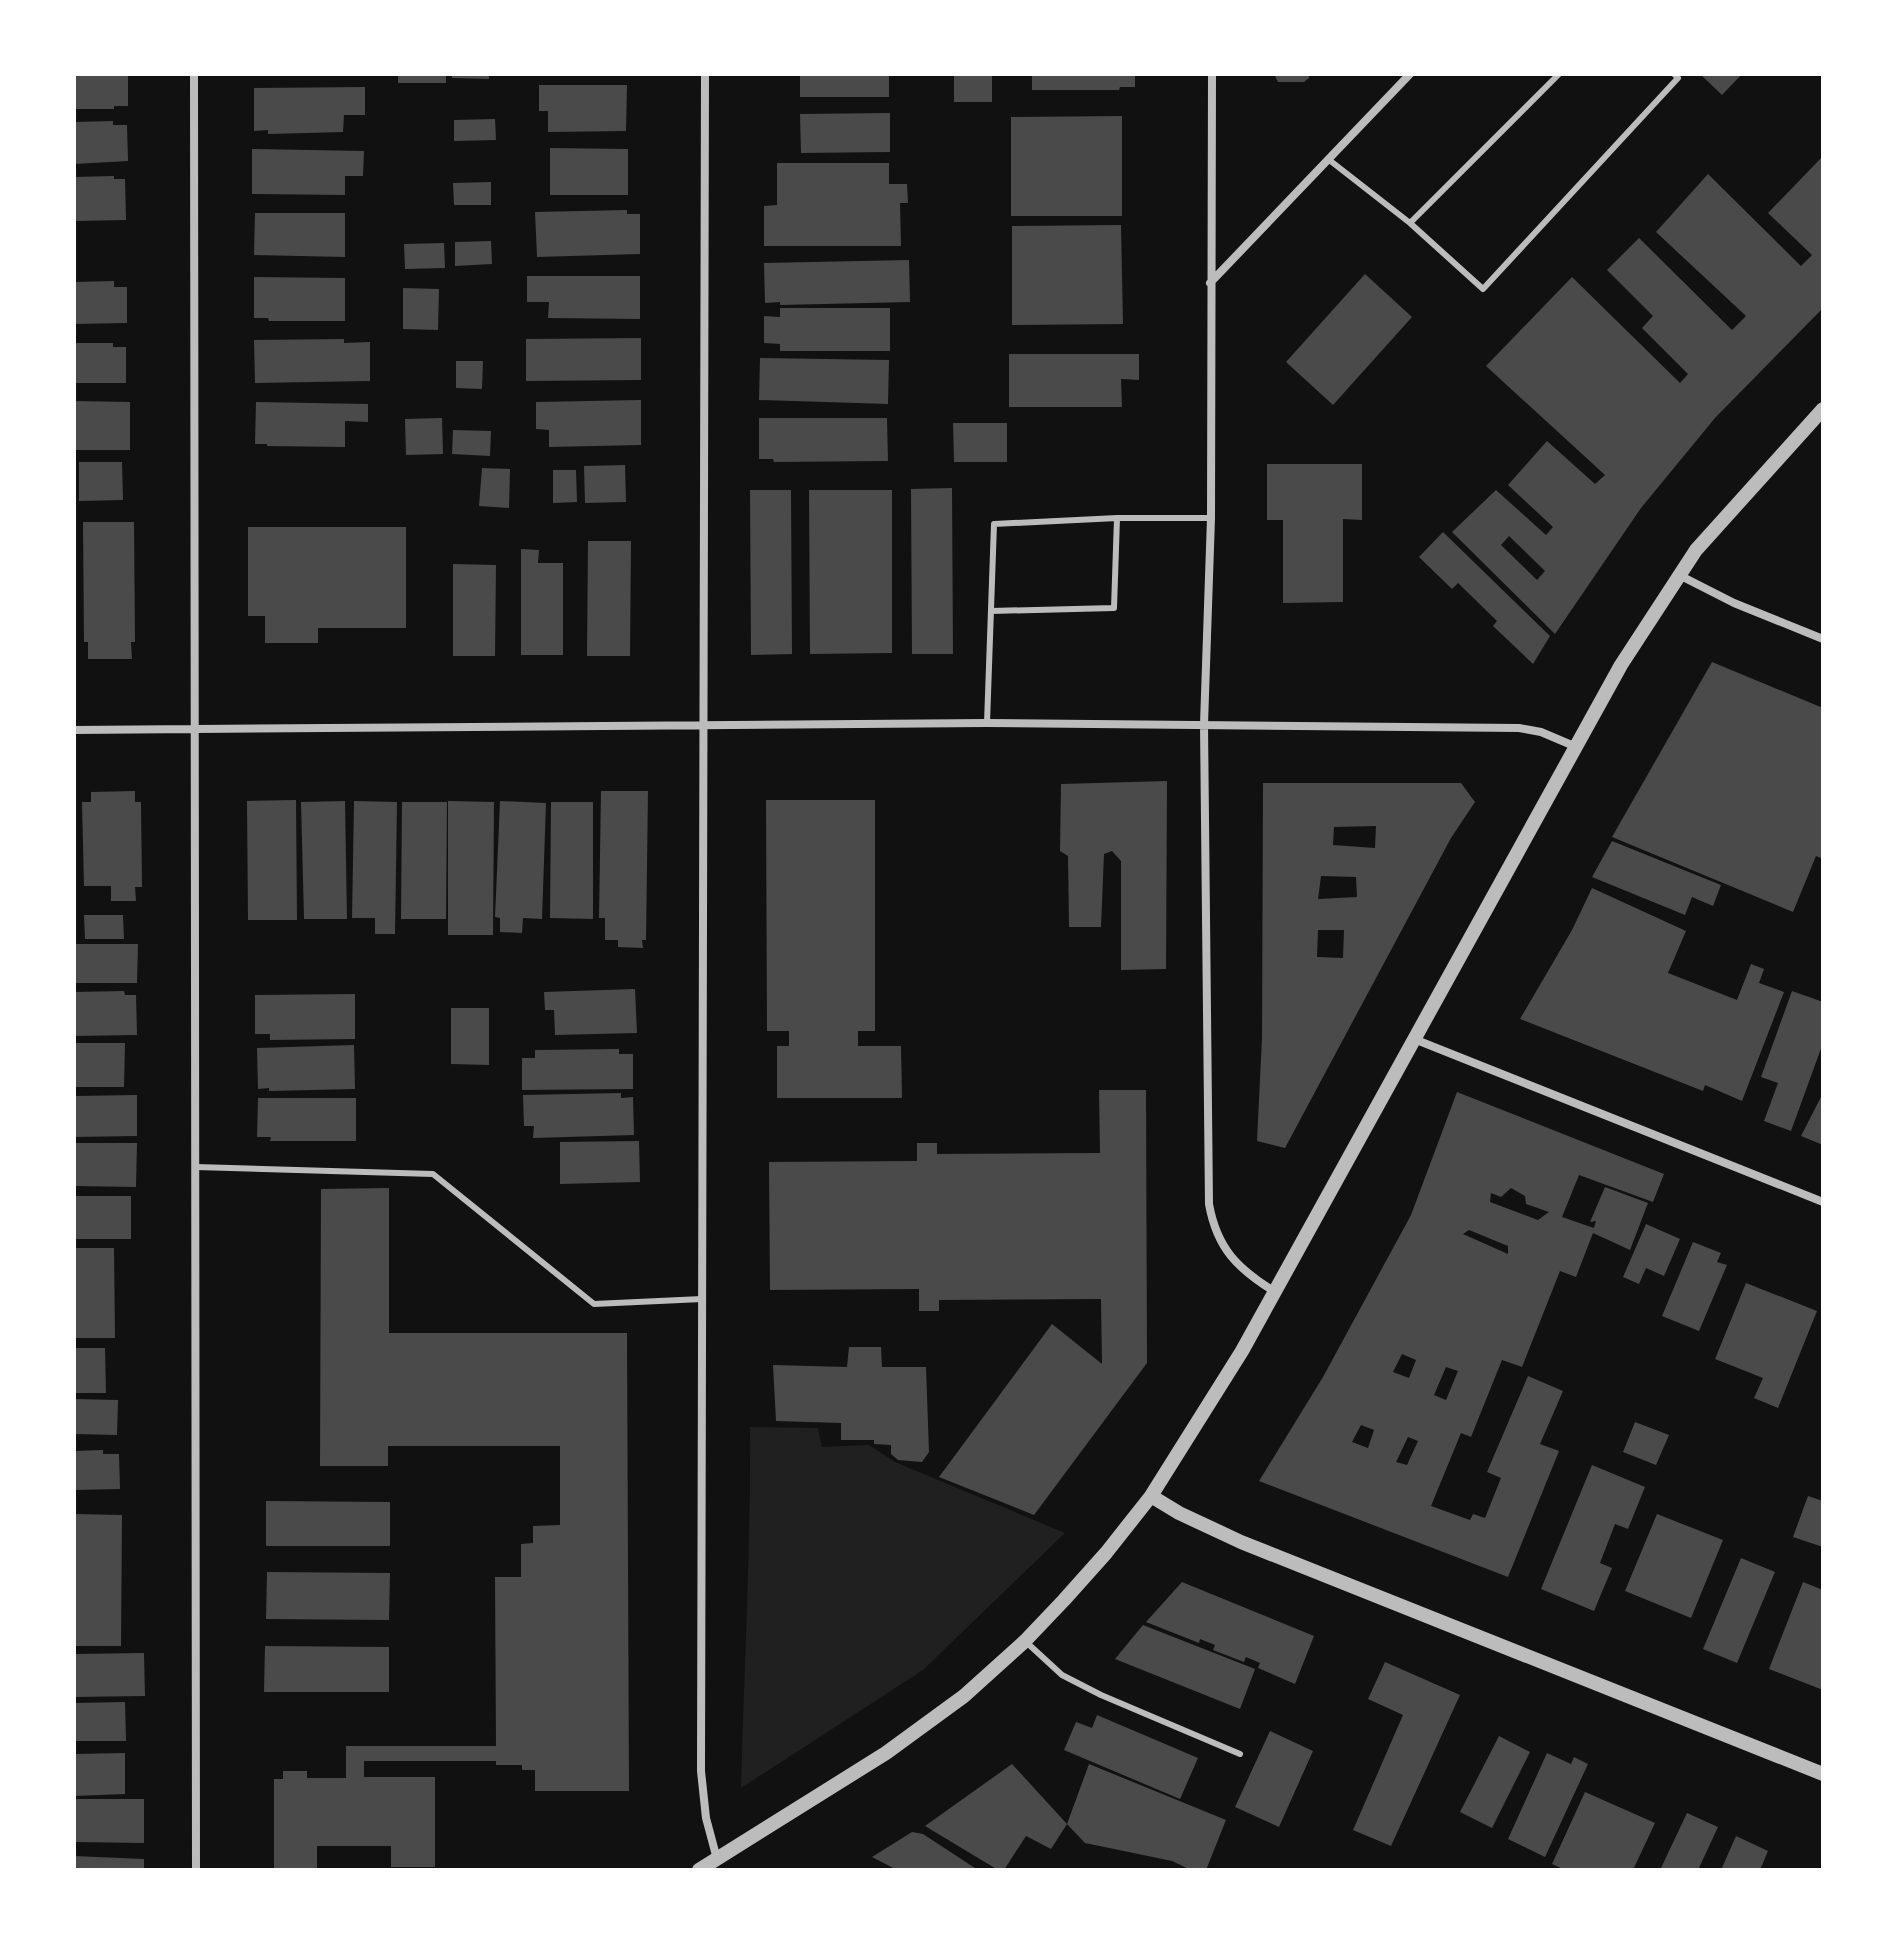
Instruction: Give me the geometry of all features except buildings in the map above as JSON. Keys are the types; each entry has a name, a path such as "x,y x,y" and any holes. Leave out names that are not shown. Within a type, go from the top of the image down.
{"street":[{"path":"194,74 196,1870"},
{"path":"705,74 701,727 701,1771 706,1818 717,1859"},
{"path":"1212,74 1211,518 1204,724 1209,1204 1212,1220 1227,1253 1252,1278 1275,1292"},
{"path":"1210,284 1410,74"},
{"path":"699,1870 840,1783 964,1696 1025,1641 1106,1553 1151,1496 1217,1395 1613,677 1696,550 1823,409"},
{"path":"1679,575 1734,603 1823,639"},
{"path":"74,730 1204,724 1519,728 1541,732 1574,746"},
{"path":"1414,1039 1823,1202"},
{"path":"1151,1496 1241,1542 1823,1774"}],"lane":[{"path":"1410,223 1559,74"},
{"path":"1328,159 1410,223 1483,289 1678,78 1674,74"},
{"path":"991,611 1114,608 1117,518"},
{"path":"987,723 994,524 1117,518 1211,518"},
{"path":"196,1167 433,1174 594,1304 702,1299"},
{"path":"1025,1641 1062,1675 1101,1695 1240,1754"}],"shaded area":[{"path":"750,1427 818,1428 822,1447 869,1445 895,1462 1065,1533 923,1670 741,1788 748,1563"}]}
